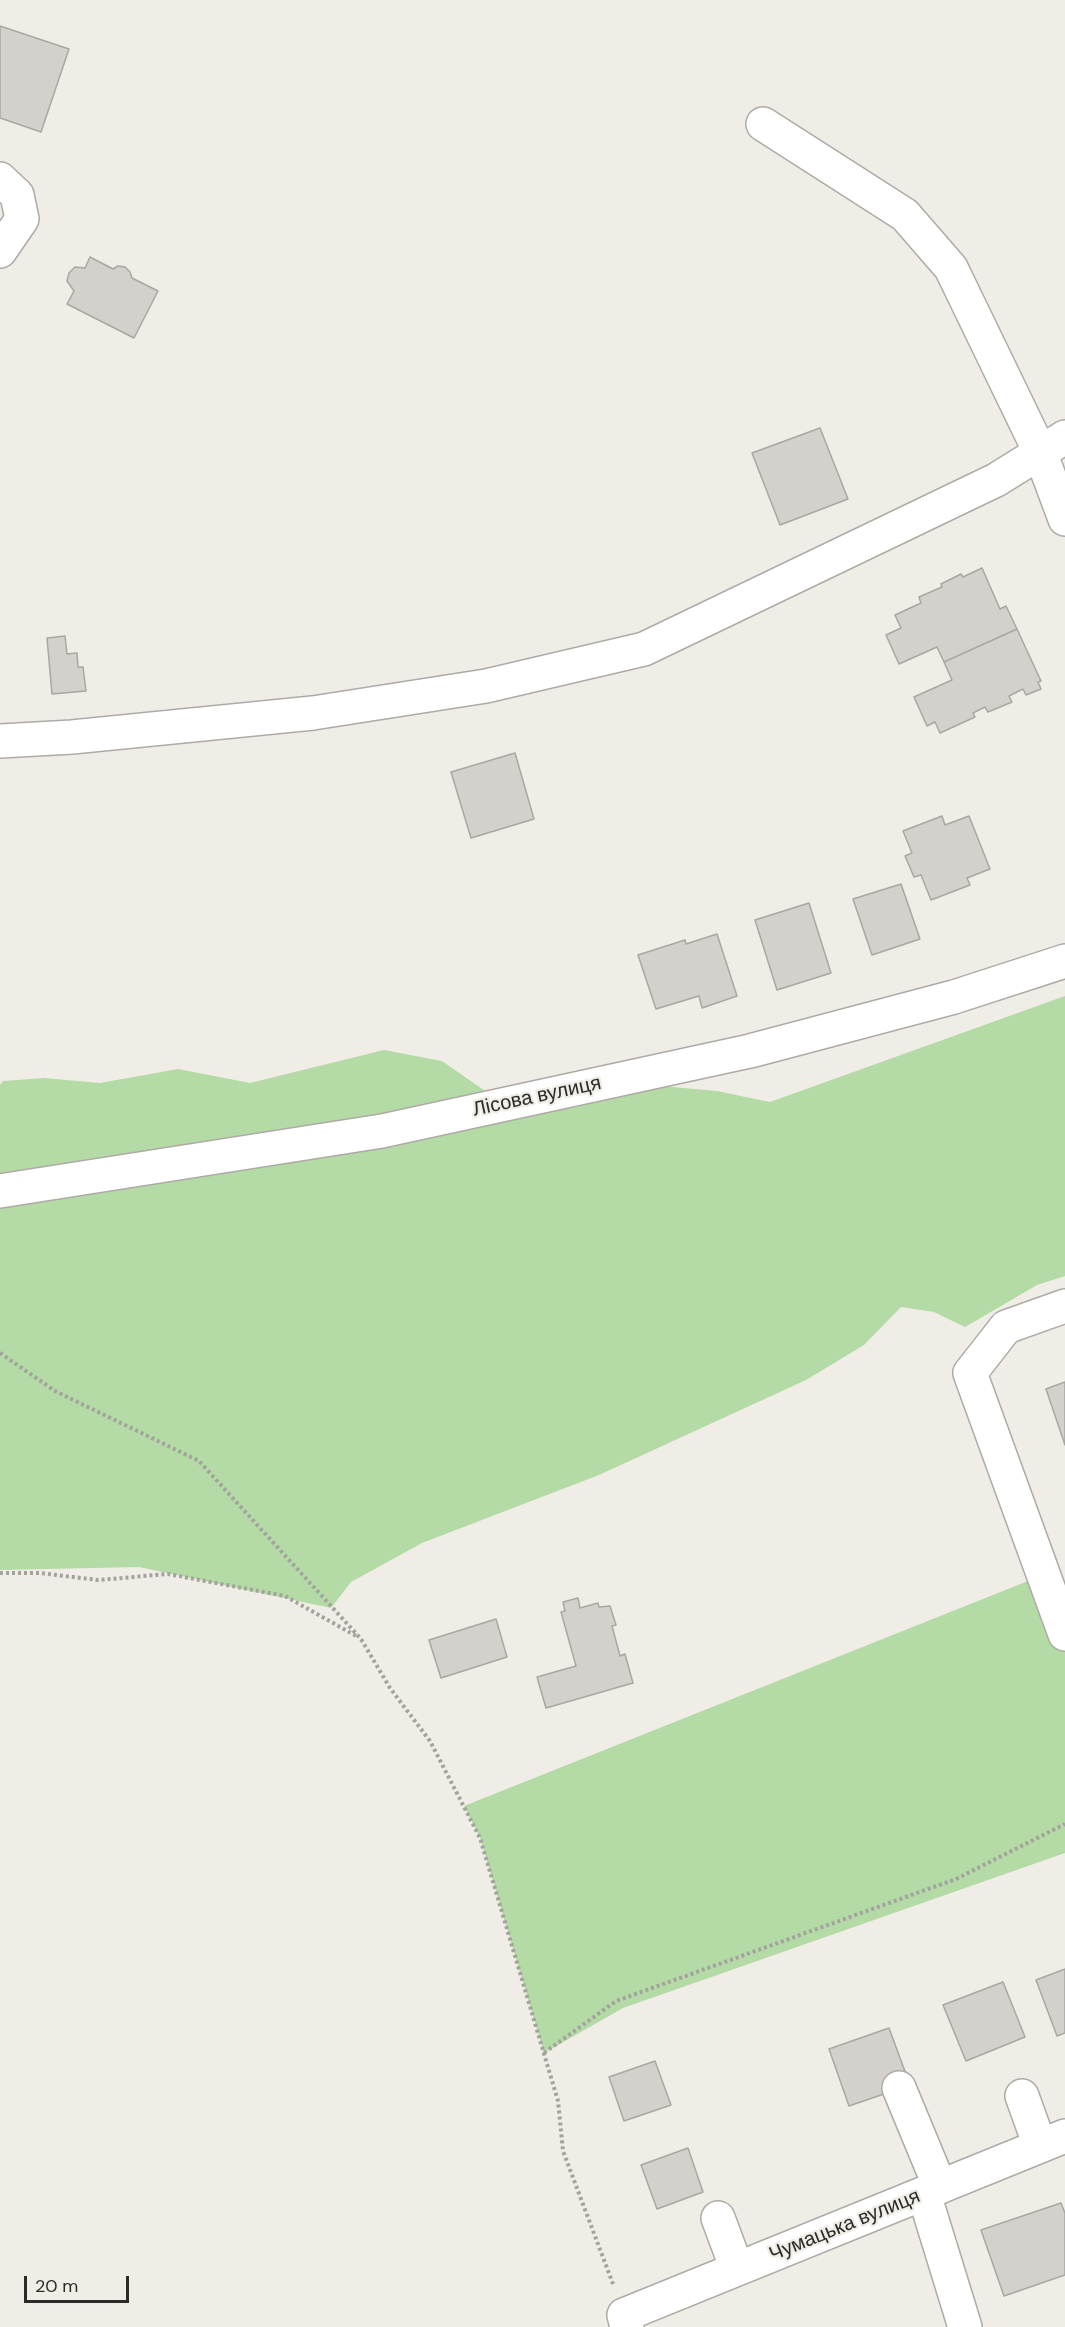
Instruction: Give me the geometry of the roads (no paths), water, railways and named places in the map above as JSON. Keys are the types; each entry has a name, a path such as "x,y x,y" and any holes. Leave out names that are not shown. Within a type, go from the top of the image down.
{"street":[{"path":"763,124 905,214 951,268 1052,445 1065,519"},
{"path":"0,179 17,195 22,219 0,251"},
{"path":"0,741 72,737 313,713 486,686 644,649 996,480 1052,445"},
{"name":"Лісова вулиця","path":"0,1191 382,1131 750,1051 954,997 1065,961"},
{"path":"1065,1306 1006,1327 970,1373 1065,1634"},
{"path":"899,2088 932,2190 965,2327"},
{"path":"1022,2096 1052,2141"},
{"name":"Чумацька вулиця","path":"626,2321 737,2269 1052,2141"},
{"path":"718,2218 737,2269"}]}
